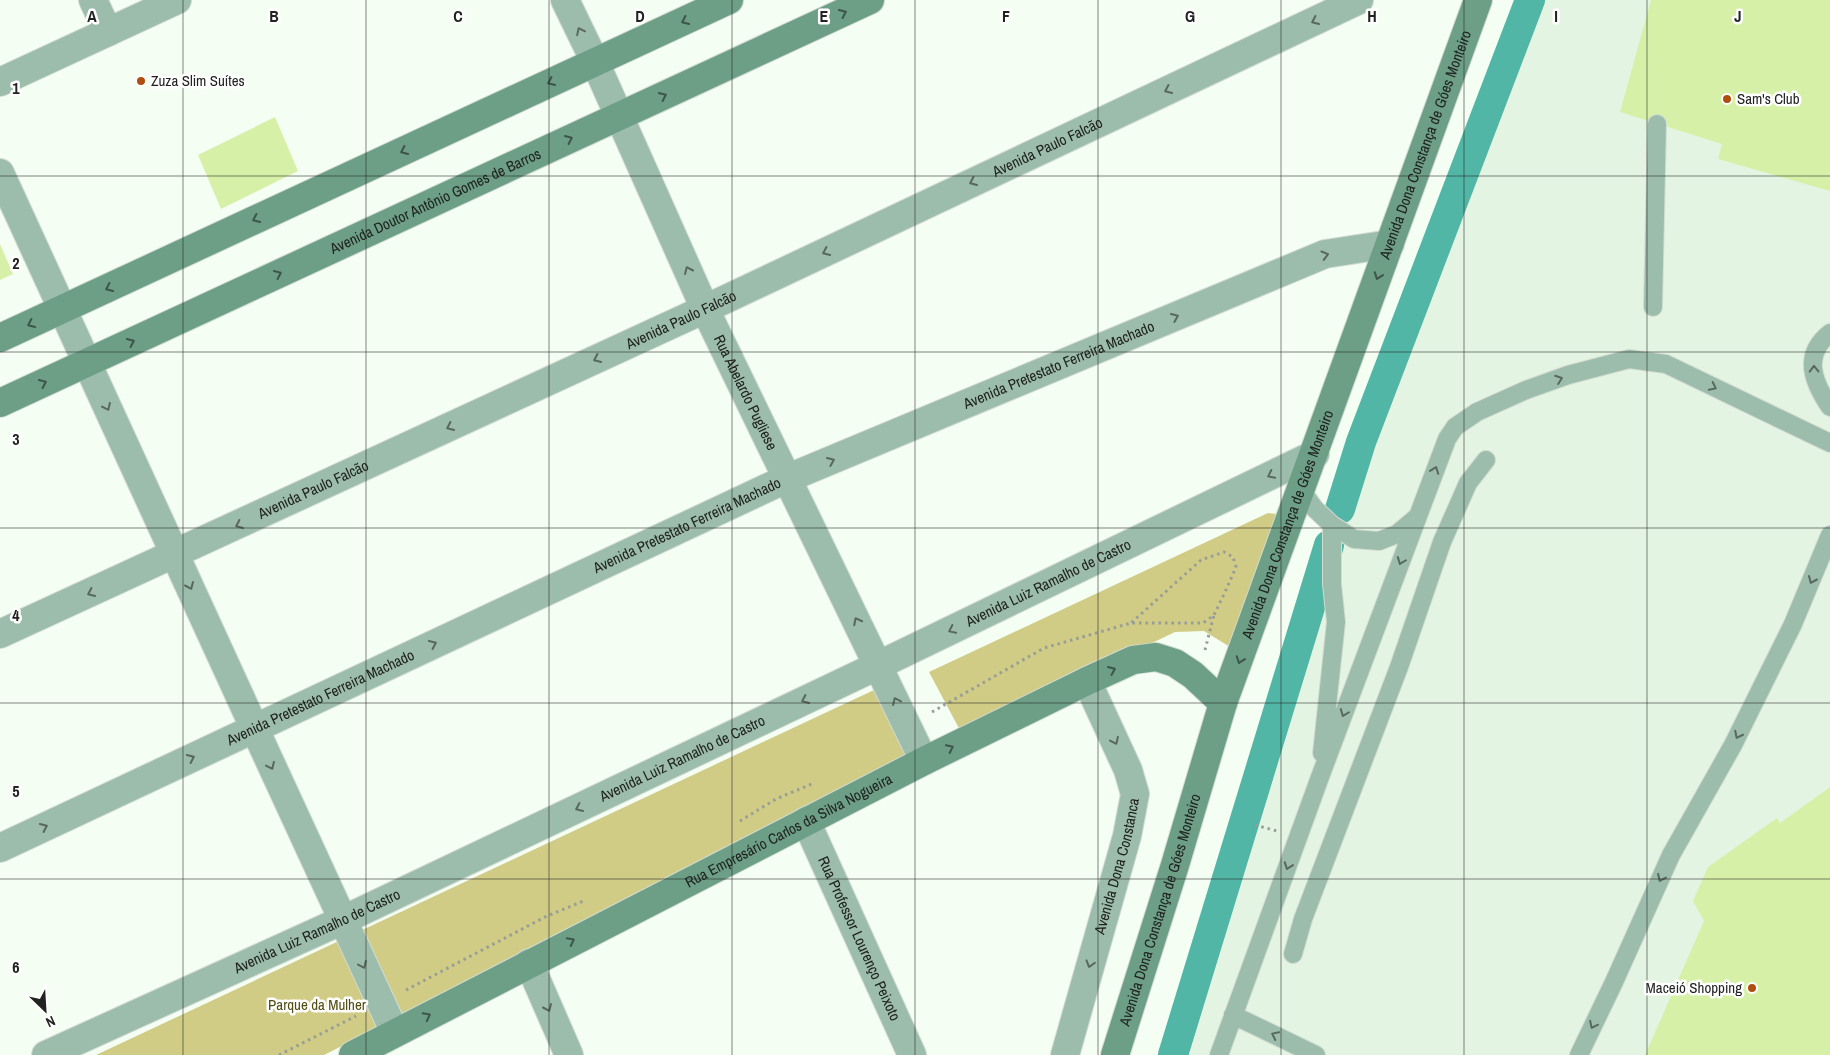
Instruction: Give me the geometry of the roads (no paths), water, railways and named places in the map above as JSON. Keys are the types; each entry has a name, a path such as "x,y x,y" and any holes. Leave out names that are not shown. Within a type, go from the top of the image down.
{"main road":[{"path":"0,338 729,0"},
{"name":"Avenida Doutor Antônio Gomes de Barros","path":"0,403 870,0"},
{"name":"Avenida Dona Constança de Góes Monteiro","path":"1115,1055 1223,704 1478,0"},
{"name":"Rua Empresário Carlos da Silva Nogueira","path":"353,1055 924,761 1133,660 1156,657 1175,663 1193,675 1223,704"}],"street":[{"path":"93,0 108,32"},
{"path":"0,82 177,0"},
{"name":"Rua Abelardo Pugliese","path":"565,0 595,62 705,309 786,480 879,665 924,761"},
{"name":"Avenida Paulo Falcão","path":"0,634 705,309 1359,0"},
{"path":"0,173 176,554 253,728 395,1033"},
{"name":"Avenida Pretestato Ferreira Machado","path":"0,848 786,480 1325,254 1390,244"},
{"name":"Avenida Luiz Ramalho de Castro","path":"46,1055 343,920 879,665 1315,454"},
{"name":"Avenida Dona Constanca","path":"1065,1055 1126,836 1135,794 1128,770 1087,681"},
{"name":"Rua Professor Lourenço Peixoto","path":"806,821 912,1055"},
{"path":"529,963 568,1055"}],"lane":[{"path":"1653,307 1657,124"},
{"path":"1830,333 1819,342 1812,367 1815,382 1830,407"},
{"path":"1219,1055 1320,777 1418,516 1447,439 1455,427 1478,412 1526,390 1568,375 1629,359 1666,364 1830,443"},
{"path":"1293,954 1303,919 1399,667 1442,542 1468,483 1486,460"},
{"path":"1301,490 1315,509 1332,525 1354,539 1379,541 1397,534 1418,516"},
{"path":"1320,777 1336,622 1332,584 1332,525"},
{"path":"1579,1055 1672,855 1733,745 1793,624 1830,534"},
{"path":"1233,1015 1316,1055"}],"waterway":[{"path":"1340,509 1361,442 1530,0"},
{"path":"1173,1055 1329,545"}],"place":[{"name":"Zuza Slim Suítes","path":"141,81"},
{"name":"Sam's Club","path":"1727,99"},
{"name":"Maceió Shopping","path":"1752,988"}],"park label":[{"name":"Parque da Mulher","path":"317,1005"}]}
